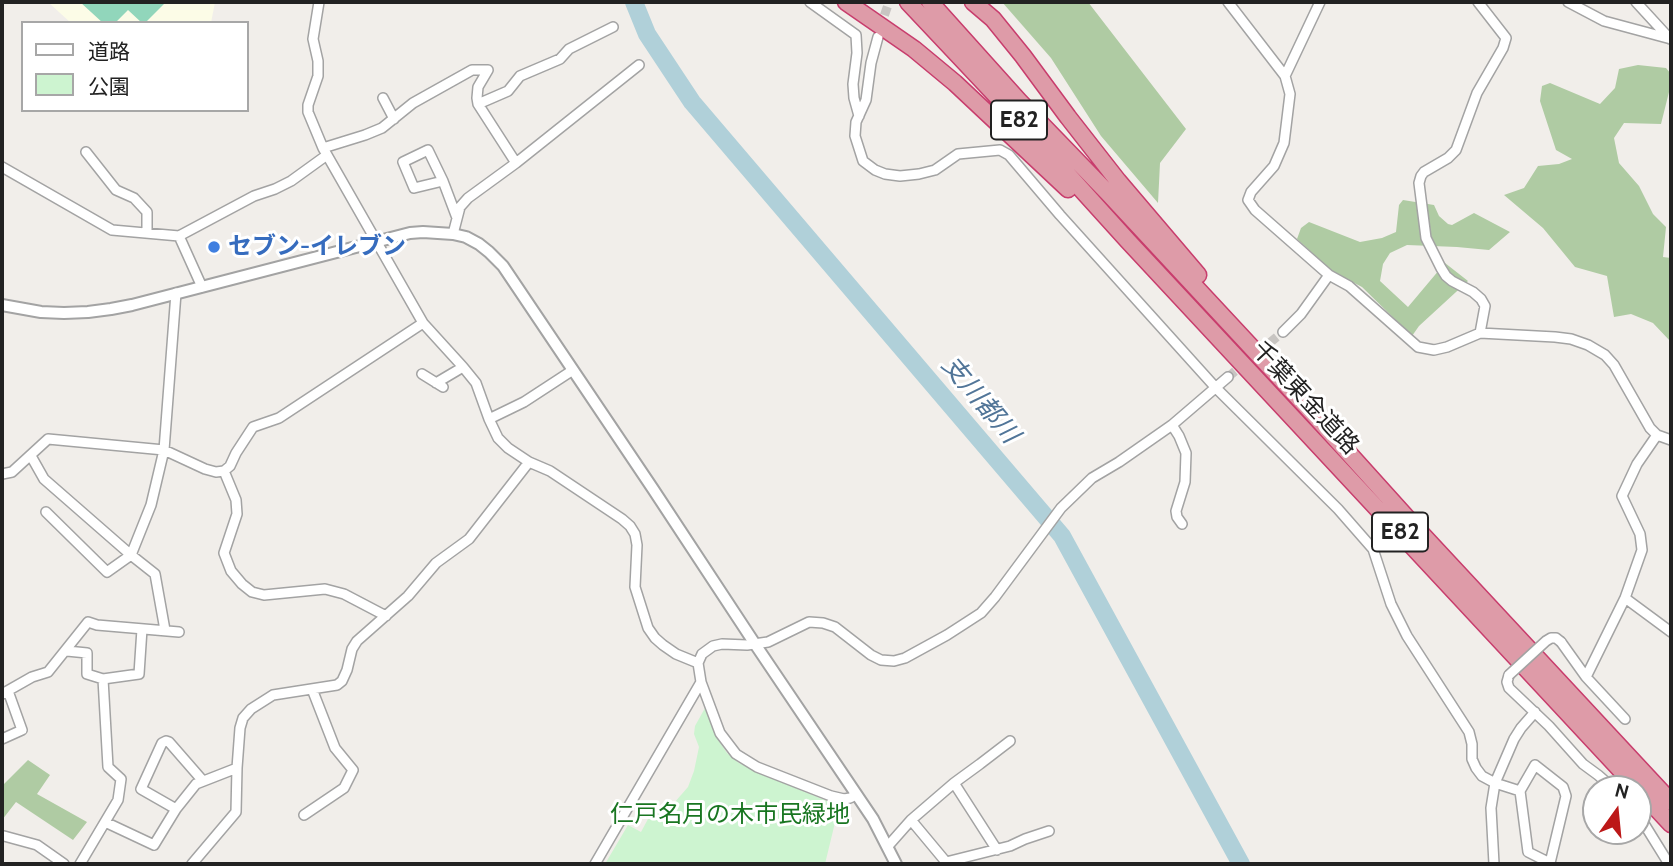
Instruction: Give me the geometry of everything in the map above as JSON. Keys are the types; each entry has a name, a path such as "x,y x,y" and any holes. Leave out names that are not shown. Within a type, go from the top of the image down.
{"highway":[{"path":"846,2 914,49 1087,208 1128,241"},
{"name":"千葉東金道路","path":"908,2 1671,824"},
{"name":"E82","path":"930,2 1019,101 1307,407"},
{"name":"E82","path":"973,2 993,19 1016,47 1068,117 1173,247 1271,355 1307,407"},
{"name":"千葉東金道路","path":"1307,407 1671,802"}],"street":[{"path":"319,2 313,39 318,76 308,112 325,151 423,323 476,383 498,438 508,448 529,462 550,471 630,526 637,545 635,587 648,628 663,645 698,663"},
{"path":"810,2 856,35 853,84 859,116"},
{"path":"1228,2 1285,76 1290,94 1284,143 1274,166 1251,192 1248,200 1255,210 1329,275 1349,286 1418,346 1434,350 1480,333 1555,337 1588,345 1605,355 1620,374 1650,428 1657,435 1671,440"},
{"path":"1285,76 1320,2"},
{"path":"1478,2 1506,38 1503,48 1477,93 1456,150 1424,173 1419,183 1426,238 1441,268 1446,276 1473,292 1485,306 1480,333"},
{"path":"1568,2 1604,21 1671,39"},
{"path":"1636,2 1671,39"},
{"path":"478,104 508,90 520,76 560,59 569,49 612,27"},
{"path":"877,37 869,89 856,122 855,136 863,161 875,170 900,176 934,170 958,154 1005,151 1216,388 1338,509 1373,549 1391,604 1407,636 1469,732 1472,759 1476,768 1482,776 1495,783 1520,791"},
{"path":"453,234 460,207 468,198 639,65"},
{"path":"2,167 103,226 121,232 179,236 254,196 291,181 325,151 382,128 413,103 472,70 488,70 478,87 478,104 516,163"},
{"path":"383,98 394,119"},
{"path":"443,181 414,188 403,162 428,150 443,181 457,218"},
{"path":"86,152 116,190 134,198 146,212 146,232"},
{"path":"2,305 41,312 89,313 132,305 423,232 453,234 479,244 503,266 573,370 873,818 896,864"},
{"path":"179,236 202,287"},
{"path":"1283,332 1301,314 1329,275"},
{"path":"46,512 107,572 131,555 151,505 164,450 176,293"},
{"path":"2,474 12,472 48,439 164,450 205,469 224,471 230,466 253,427 279,418 423,323"},
{"path":"422,374 439,385 463,367"},
{"path":"489,419 524,402 573,370"},
{"path":"856,795 844,799 831,796 744,760 729,747 720,733 701,682 698,663 702,654 713,646 722,644 768,642 809,622 835,627 881,660 905,658 981,613 1062,508 1092,478 1171,425 1228,377"},
{"path":"1171,425 1186,453 1185,482 1176,511 1182,524"},
{"path":"1586,677 1625,598 1642,550 1640,534 1622,496 1637,464 1657,435"},
{"path":"32,456 44,479 155,574 165,630"},
{"path":"192,864 236,812 237,768 243,718 251,709 273,695 337,685 342,681 357,641 408,596 436,563 469,539 529,462"},
{"path":"224,471 236,500 237,514 223,553 231,571 242,584 252,592 264,595 326,589 344,594 386,615"},
{"path":"1625,598 1671,632"},
{"path":"2,740 22,730 5,693 32,677 48,672 88,622 179,632"},
{"path":"67,651 88,653 87,674 103,679 139,674 142,629"},
{"path":"1598,775 1583,764 1509,688 1508,675 1546,641 1556,638 1586,677 1625,719"},
{"path":"80,864 118,800 121,779 108,767 103,679"},
{"path":"595,864 701,682"},
{"path":"304,816 344,788 353,770 335,748 312,689"},
{"path":"1494,864 1491,808 1495,783 1514,739 1535,712"},
{"path":"888,846 911,820 954,783 1010,741"},
{"path":"176,809 141,789 162,743 169,742 203,781"},
{"path":"1535,765 1563,787 1566,796 1550,863 1528,852 1520,791 1535,765"},
{"path":"105,822 154,845 176,809 196,784 237,768"},
{"path":"954,783 997,850"},
{"path":"911,820 946,862 997,850 1049,831"},
{"path":"4,836 37,845 64,864"},
{"path":"1652,837 1669,864"}],"shaded area":[{"path":"48,2 215,2 211,21 69,21"}],"green space":[{"path":"80,2 166,2 147,21 140,21 128,10 117,21 101,21"},
{"path":"1002,2 1088,2 1186,129 1160,163 1158,203 1101,136 1051,58"},
{"path":"1638,65 1666,68 1671,74 1661,124 1624,123 1614,138 1619,163 1639,186 1653,214 1666,227 1663,257 1671,258 1671,341 1653,323 1631,314 1614,317 1607,276 1575,267 1543,228 1504,195 1524,188 1538,166 1559,164 1572,159 1556,150 1540,101 1542,86 1550,83 1600,104 1615,88 1619,69"},
{"path":"1403,200 1434,205 1439,216 1448,224 1452,225 1474,213 1510,232 1489,250 1407,245 1390,253 1383,264 1380,281 1408,307 1445,263 1468,281 1419,326 1412,336 1362,287 1333,272 1297,239 1301,228 1309,222 1360,242 1382,238 1396,232 1399,205"},
{"name":"仁戸名月の木市民緑地","path":"705,708 719,741 727,753 739,763 839,806 825,864 605,864 628,825 641,832 648,819 674,803 688,787 699,747 694,734 695,726"},
{"path":"28,760 50,775 37,794 87,822 73,840 16,802 2,820 2,786"}],"waterway":[{"name":"支川都川","path":"634,2 647,34 692,102 1062,536 1241,864"}],"tunnel":[{"path":"880,28 889,2"},
{"path":"1228,377 1283,332"}],"place":[{"name":"セブン-イレブン","path":"214,247"}]}
